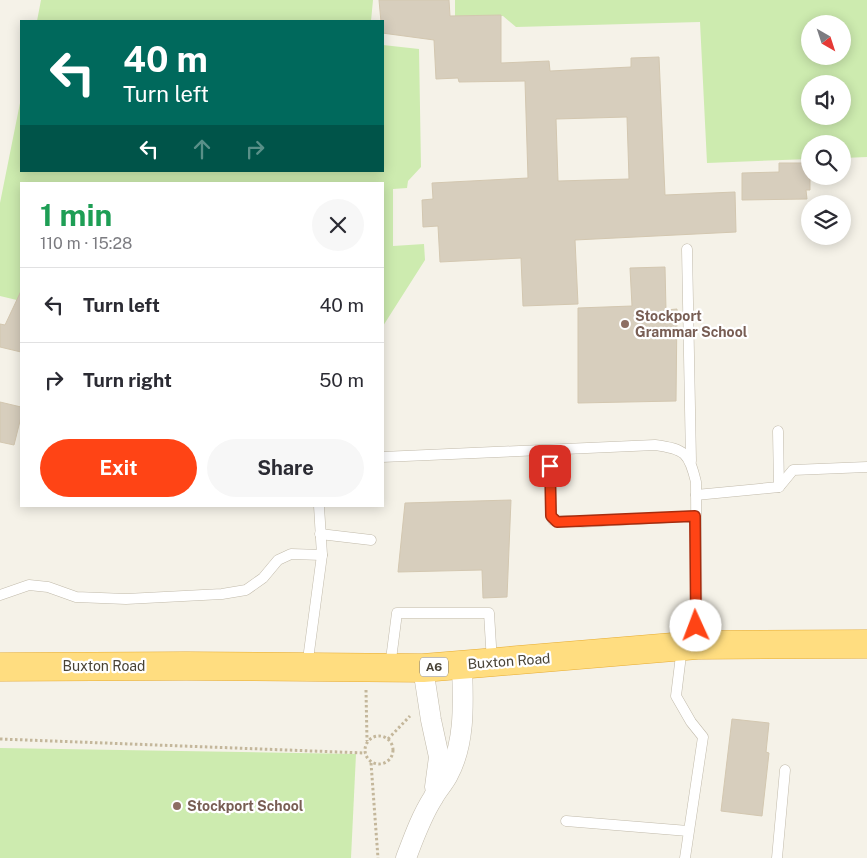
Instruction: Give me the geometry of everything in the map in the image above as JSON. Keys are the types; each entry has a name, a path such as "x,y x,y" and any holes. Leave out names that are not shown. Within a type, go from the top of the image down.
{"highway":[{"name":"Buxton Road","path":"0,667 423,668 690,645 867,644"}],"street":[{"path":"406,858 419,823 448,775 457,751 464,702 462,664"},
{"path":"423,668 439,757 433,797"}],"lane":[{"path":"685,858 703,737 690,722 676,696 690,645 696,495 696,482 691,461 688,249"},
{"path":"778,431 778,487"},
{"path":"384,457 655,445 677,448 691,461"},
{"path":"550,450 553,520 583,522 695,516"},
{"path":"696,495 778,487 793,470 867,467"},
{"path":"306,668 322,555 319,507"},
{"path":"320,534 371,540"},
{"path":"0,595 29,585 48,588 76,597 126,599 222,594 246,590 263,578 278,560 291,554 322,555"},
{"path":"377,668 396,613 489,613 492,663"},
{"path":"778,858 785,770"},
{"path":"566,821 688,832"}],"path":[{"path":"377,668 365,753 371,763 378,858"},
{"path":"388,739 412,713 415,718"},
{"path":"367,742 376,736 388,739 394,749 391,758 383,764 371,763"},
{"path":"0,739 365,753"}],"green space":[{"path":"41,0 373,0 371,20 37,20"},
{"path":"455,0 867,0 867,157 851,158 851,135 801,135 801,159 707,163 700,22 516,27 503,16 455,18"},
{"path":"384,45 419,49 421,167 408,181 407,188 393,189 393,246 424,244 425,260 384,324 384,182 20,182 20,301 0,296 0,203 20,103 20,172 384,172"},
{"name":"Stockport School","path":"0,748 356,754 351,858 0,858"}],"building":[{"path":"379,0 449,0 450,16 501,15 501,63 549,61 550,71 631,67 631,58 659,57 665,195 735,192 736,232 575,240 578,304 523,306 521,258 440,262 438,226 423,227 422,200 433,199 432,183 528,178 525,81 459,82 458,78 436,79 434,40 384,33 384,20 381,20","holes":["627,117 629,179 558,181 556,119"]},
{"path":"779,163 801,163 801,185 810,185 810,190 806,190 807,195 801,195 801,199 742,200 742,173 779,172"},
{"path":"665,267 666,310 677,309 676,401 578,403 578,308 632,306 630,268"},
{"path":"20,293 20,352 0,347 0,324 5,325"},
{"path":"0,402 20,407 20,421 14,445 0,442"},
{"path":"511,500 507,597 483,598 482,570 398,572 405,503"},
{"path":"732,719 769,723 766,752 769,753 762,816 721,811"}],"place":[{"name":"Stockport Grammar School","path":"625,324"},
{"name":"Stockport School","path":"177,806"}],"route":[{"path":"550,466 551,516 557,522 695,516 696,626"}]}
